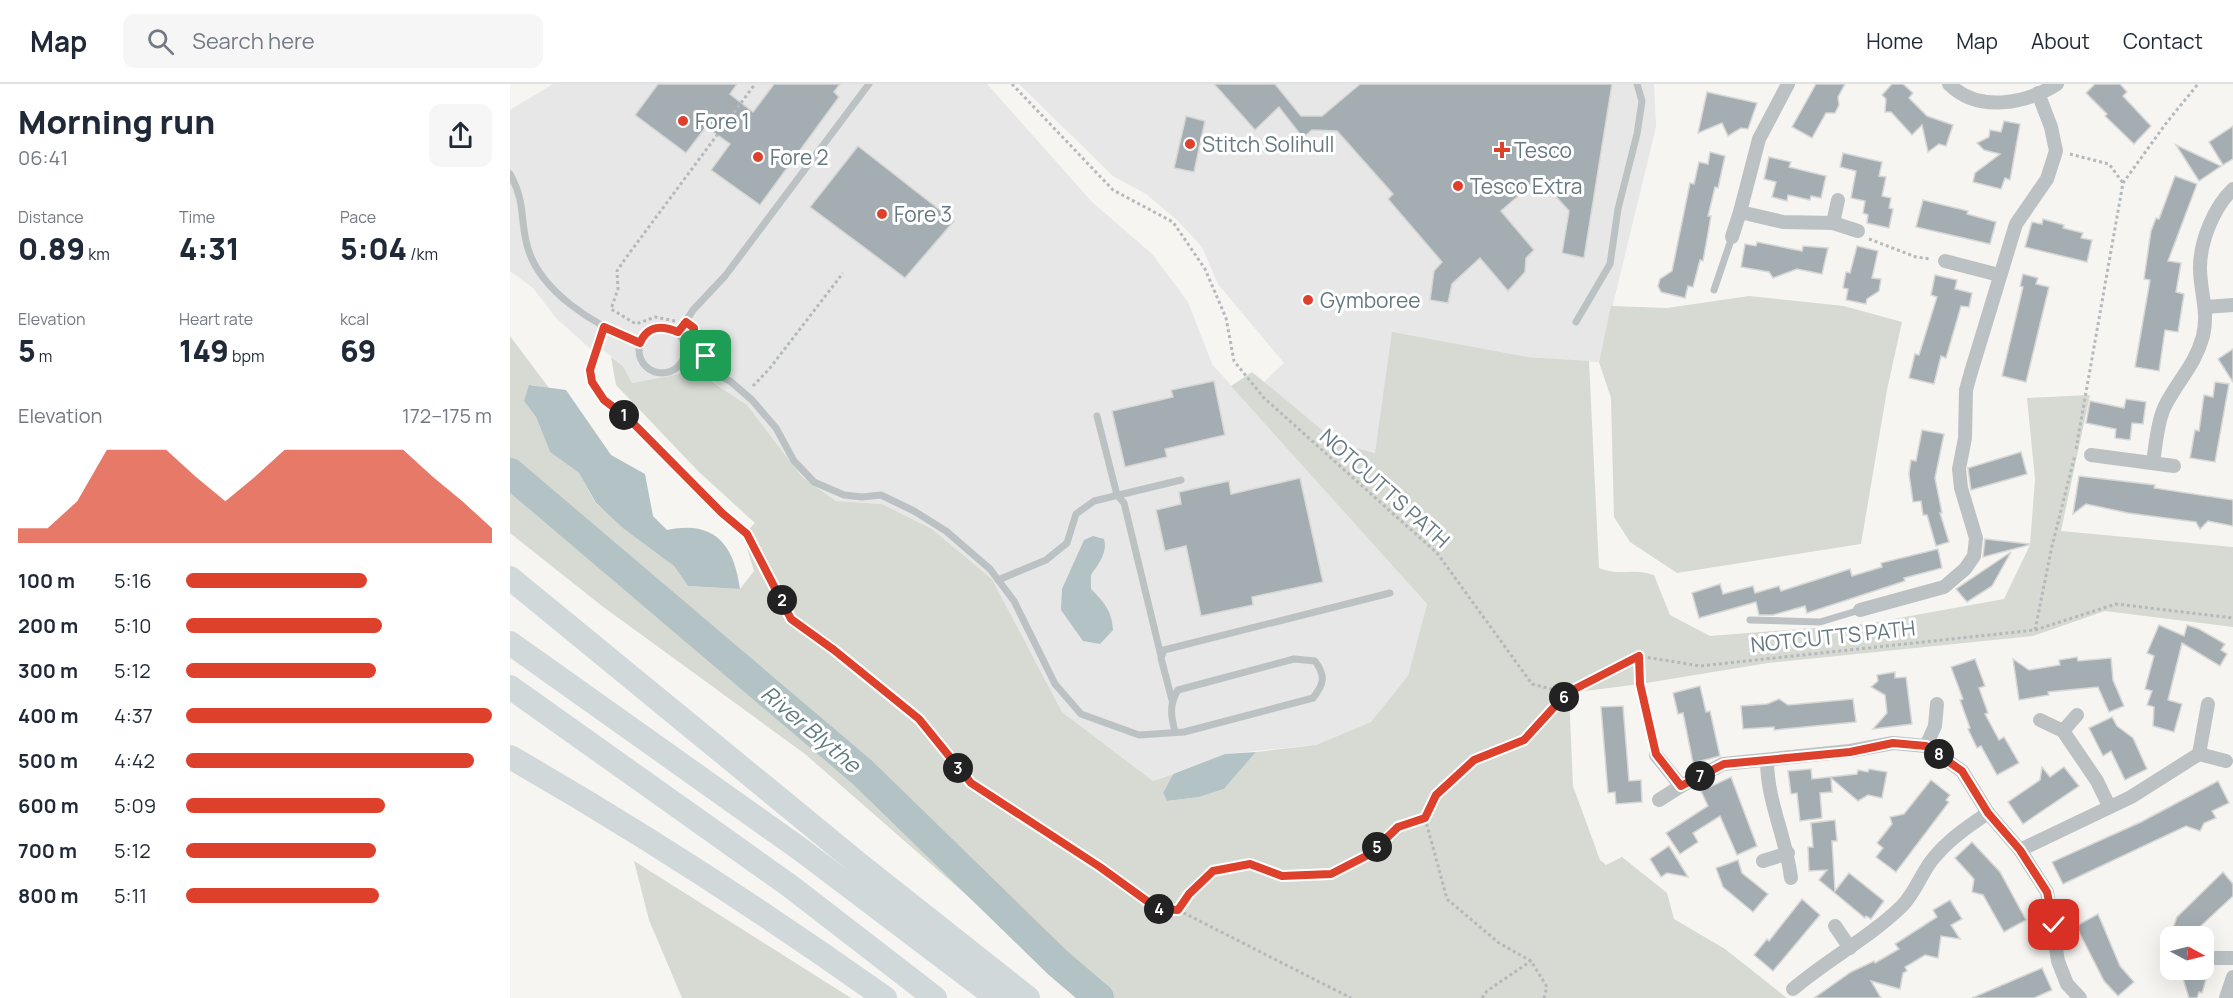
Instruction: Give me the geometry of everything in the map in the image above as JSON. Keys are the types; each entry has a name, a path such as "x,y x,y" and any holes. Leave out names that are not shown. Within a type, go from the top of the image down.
{"highway":[{"path":"510,578 851,858 1028,998"},
{"path":"510,643 800,849 997,998"},
{"path":"510,687 790,886 935,998"},
{"path":"510,757 601,809 803,940 885,998"}],"street":[{"path":"1732,237 1759,139 1788,84"},
{"path":"1949,84 1959,94 2001,103 2020,101 2057,84"},
{"path":"1860,610 1944,587 1960,575 1974,556 1976,538 1961,488 1959,468 1965,438 1966,390 2016,224 2047,179 2056,151 2051,127 2038,93"},
{"path":"2153,462 2164,410 2192,368 2203,336 2206,307 2200,268 2202,252 2212,220 2233,189"},
{"path":"1833,223 1839,200"},
{"path":"1740,212 1783,222 1833,223 1858,231"},
{"path":"1946,261 1999,275"},
{"path":"2206,307 2233,305"},
{"path":"2091,455 2174,466"},
{"path":"1926,746 1935,726 1937,704"},
{"path":"2199,754 2208,704"},
{"path":"2062,731 2077,715"},
{"path":"2040,720 2062,731 2097,781 2109,806"},
{"path":"1659,800 1724,764 1850,752 1893,743 1926,746 1962,771 1988,813 2020,850 2047,892 2058,961 2067,984 2080,998"},
{"path":"1656,754 1681,786"},
{"path":"2020,850 2131,797 2199,754 2229,761"},
{"path":"1767,760 1767,786 1788,853 1791,878"},
{"path":"1793,989 1877,929 1905,903 1932,860 1958,833 1988,813"},
{"path":"1763,861 1788,853"},
{"path":"1835,926 1850,948"},
{"path":"2214,958 2233,958"},
{"path":"2226,998 2233,977"}],"lane":[{"path":"678,332 693,310 725,276 869,84"},
{"path":"1576,322 1610,264 1618,209 1637,134 1642,101 1637,84"},
{"path":"510,174 522,202 526,242 548,283 604,327 640,343"},
{"path":"1714,290 1732,237"},
{"path":"664,327 678,332 685,347 684,358 676,370 654,373 646,368 639,358 640,343 643,336 655,328 664,327"},
{"path":"684,358 730,381 752,400 776,428 794,460 814,482 844,495 862,497 881,495 914,511 946,531 990,569 1014,601 1055,684 1081,714 1139,735 1175,732 1313,698 1321,688 1324,677 1316,661 1294,659 1178,690 1170,715 1175,732"},
{"path":"1097,416 1117,495 1124,503 1173,702"},
{"path":"998,580 1046,560 1067,543 1076,514 1094,501 1181,480"},
{"path":"1161,658 1164,650 1390,593"},
{"path":"1750,620 1820,622 1860,610"}],"path":[{"path":"706,356 694,344 694,328 686,322 655,317 636,324 611,309 618,289 617,271 755,84"},
{"name":"NOTCUTTS PATH","path":"1012,84 1113,190 1173,222 1205,269 1226,318 1234,361 1264,399 1437,553 1532,684 1567,693"},
{"path":"2036,630 2052,546 2076,453 2123,183 2198,84"},
{"path":"2056,151 2093,158 2109,164 2123,183"},
{"path":"1858,231 1872,242 1916,257 1946,261"},
{"path":"752,387 770,368 843,273"},
{"path":"604,327 590,370 592,382 604,400 628,418 722,513 747,534 791,619 834,650 919,719 971,783 1100,867 1158,909 1178,910 1351,998"},
{"name":"NOTCUTTS PATH","path":"1639,656 1700,666 2036,630 2116,604 2233,618"},
{"path":"1544,998 1547,987 1531,961 1499,943 1447,899 1425,818 1436,795 1474,760 1524,740 1567,693 1639,656 1640,684 1656,754"},
{"path":"1178,910 1189,894 1213,871 1250,864 1282,876 1331,874 1370,854 1398,827 1425,818"},
{"path":"1482,998 1487,991 1531,961"}],"shaded area":[{"path":"553,84 987,84 1092,202 1152,254 1188,302 1212,364 1427,604 1408,677 1371,722 1316,745 1225,754 1153,781 1062,712 992,579 932,529 882,504 836,501 802,477 747,405 697,371 632,383 623,366 603,350 594,352 556,318 533,288 510,271 510,110"},
{"path":"1019,84 1654,84 1656,127 1599,362 1527,357 1376,453 1338,443 1264,382 1284,363 1218,284 1202,247 1177,220 1146,194 1113,176"},
{"path":"1749,296 1844,306 1902,322 1887,390 1861,544 1677,573 1630,542 1614,517 1611,398 1599,362 1611,306 1667,308"},
{"path":"1392,332 1527,357 1589,361 1599,568 1614,572 1639,572 1654,575 1670,615 1710,636 1866,624 2004,599 2030,545 2035,479 2027,398 2090,395 2061,531 2233,547 2233,627 2105,611 2033,636 1768,663 1569,693 1573,786 1600,860 1606,865 1622,857 1667,893 1674,919 1725,949 1787,998 1103,998 1029,927 1011,934 805,754 602,606 510,533 510,336 549,388 530,385 524,401 536,417 550,452 579,473 596,504 674,566 688,586 740,589 754,571 743,535 755,523 699,472 616,385 611,357 623,366 632,383 696,371 747,405 802,477 836,501 882,504 932,529 992,579 1062,712 1153,781 1173,774 1163,793 1167,801 1199,797 1224,789 1256,752 1316,745 1371,722 1408,676 1427,604 1231,386 1252,372 1338,443 1375,453"},
{"path":"529,385 566,390 611,455 645,474 653,516 667,530 697,529 709,532 719,539 733,559 740,589 688,586 674,566 623,528 596,503 579,473 550,452 536,417 524,401"},
{"path":"1093,536 1104,539 1105,549 1091,575 1091,589 1106,607 1111,617 1113,630 1100,644 1083,641 1061,610 1062,589 1084,540"},
{"path":"1256,752 1224,789 1199,797 1167,801 1163,793 1173,774 1225,754"},
{"path":"634,861 851,998 682,998 649,920"}],"building":[{"name":"Fore 2","path":"658,84 737,84 730,94 753,112 774,84 840,84 834,92 839,97 760,205 711,170 730,144 706,127 686,153 635,115"},
{"name":"Tesco Extra","path":"1214,84 1275,84 1301,116 1322,116 1360,84 1612,84 1584,258 1562,253 1569,211 1539,178 1501,211 1534,250 1526,258 1525,272 1508,291 1480,258 1452,284 1448,303 1430,300 1434,271 1442,262 1388,199 1393,194 1337,131 1312,130 1303,138 1279,107 1255,130"},
{"path":"1816,84 1845,84 1838,97 1839,105 1835,113 1826,113 1812,138 1792,127"},
{"path":"1892,84 1903,84 1913,93 1909,98 1927,116 1953,125 1946,146 1939,144 1928,152 1922,125 1912,135 1891,112 1885,112 1886,99 1882,95"},
{"path":"2095,84 2120,84 2127,92 2123,96 2151,126 2134,144 2105,116 2107,114 2086,93"},
{"path":"1707,92 1757,103 1748,129 1741,128 1728,136 1722,123 1698,133"},
{"name":"Stitch Solihull","path":"1186,116 1205,121 1194,172 1174,168"},
{"path":"2004,121 2020,124 2010,180 2005,178 2001,189 1973,182 1975,173 2000,154 1984,150 1977,143 1989,137 1990,130 2001,132"},
{"path":"2233,126 2233,159 2223,165 2209,142"},
{"path":"2176,145 2221,166 2199,181"},
{"name":"Fore 3","path":"858,146 954,221 905,278 810,207"},
{"path":"1710,152 1725,156 1718,188 1715,187 1708,216 1711,216 1703,261 1700,260 1693,287 1688,286 1685,298 1661,292 1658,286 1660,279 1672,271 1690,183 1694,184 1699,162 1708,164"},
{"path":"1843,153 1882,162 1879,176 1886,177 1882,196 1891,198 1889,208 1893,209 1889,228 1867,223 1868,215 1863,213 1865,201 1851,198 1856,171 1840,167"},
{"path":"1769,157 1791,162 1789,167 1826,176 1821,198 1811,196 1810,200 1788,195 1787,201 1772,197 1776,182 1764,179"},
{"path":"2175,176 2197,184 2168,261 2181,263 2176,292 2184,294 2178,332 2165,330 2159,371 2135,367 2150,280 2144,279 2151,231 2156,218 2159,219"},
{"path":"1923,200 1968,211 1967,214 1996,222 1990,244 1916,227"},
{"path":"2043,219 2064,225 2063,228 2083,233 2081,238 2092,240 2087,262 2025,247 2032,222 2042,224"},
{"path":"1757,242 1802,251 1803,246 1828,248 1822,274 1797,269 1773,278 1769,272 1741,267 1745,244 1756,246"},
{"path":"1857,246 1878,251 1872,278 1881,279 1879,291 1867,299 1866,304 1846,300 1848,289 1843,288 1846,272 1850,273"},
{"path":"2023,274 2038,278 2036,284 2049,287 2026,382 2002,376 2023,287 2020,286"},
{"path":"1935,275 1957,280 1955,289 1972,293 1969,307 1961,306 1946,358 1941,356 1934,384 1909,378 1915,354 1919,355 1937,297 1931,295"},
{"path":"2233,349 2233,382 2218,359"},
{"path":"1214,381 1225,435 1165,449 1167,457 1125,467 1112,411 1173,397 1171,390"},
{"path":"2215,382 2229,384 2215,462 2190,458 2195,430 2199,431 2204,395 2213,397"},
{"path":"2126,399 2146,402 2143,424 2132,423 2130,440 2115,438 2116,429 2086,423 2090,401 2124,408"},
{"path":"1922,430 1944,434 1935,478 1942,513 1940,513 1949,542 1936,546 1927,515 1923,515 1921,501 1913,502 1909,474 1911,460 1916,461"},
{"path":"2021,452 2027,474 1971,490 1968,468"},
{"path":"2079,476 2155,485 2154,488 2233,500 2233,526 2208,521 2200,529 2196,522 2128,513 2086,504 2073,514"},
{"path":"1300,478 1323,582 1252,597 1253,605 1201,616 1186,546 1165,551 1156,510 1181,504 1179,492 1229,481 1231,494"},
{"path":"1985,539 2029,544 2029,545 1983,557"},
{"path":"1938,549 1942,568 1904,578 1905,581 1807,613 1805,606 1773,615 1759,615 1756,602 1699,618 1692,593 1720,584 1723,594 1753,586 1755,593 1779,586 1781,591 1850,569 1852,576 1882,567 1881,563"},
{"path":"2011,552 1992,586 1967,602 1956,589"},
{"path":"2159,625 2184,636 2187,625 2199,629 2225,644 2221,650 2227,654 2220,666 2182,643 2168,700 2182,704 2174,732 2153,726 2154,707 2147,705 2152,691 2145,689 2154,656 2147,653"},
{"path":"2077,657 2078,661 2111,658 2113,680 2124,706 2109,712 2098,687 2048,692 2049,695 2019,700 2013,659 2029,670 2060,665 2059,660"},
{"path":"1975,659 1985,686 1979,688 1988,713 1985,714 1999,740 2004,737 2019,763 1997,775 1981,746 1977,748 1968,729 1970,728 1960,700 1963,699 1951,667"},
{"path":"1895,672 1895,678 1906,677 1912,724 1873,729 1887,713 1885,695 1871,687 1878,681 1877,675"},
{"path":"1700,686 1706,712 1710,711 1720,756 1693,763 1683,713 1678,714 1673,693"},
{"path":"1779,699 1788,705 1853,699 1856,722 1774,730 1774,727 1743,729 1741,706 1767,704"},
{"path":"1623,706 1629,781 1641,780 1642,802 1616,804 1615,792 1608,793 1601,707"},
{"path":"2112,717 2117,726 2133,738 2147,769 2125,780 2111,751 2103,756 2089,728"},
{"path":"2042,767 2050,777 2064,767 2079,786 2023,824 2008,802 2040,780"},
{"path":"1811,769 1812,779 1857,774 1858,770 1887,772 1882,798 1868,795 1858,801 1831,778 1832,792 1820,793 1822,818 1800,821 1797,793 1791,794 1788,771"},
{"path":"1731,777 1757,846 1737,855 1720,816 1693,833 1698,842 1680,854 1666,833 1708,806 1701,791"},
{"path":"1931,780 1950,795 1946,800 1949,802 1896,872 1876,857 1883,848 1877,843 1892,824 1890,817 1904,814"},
{"path":"2218,781 2229,803 2212,811 2216,818 2204,823 2200,831 2186,826 2063,884 2052,862 2141,822"},
{"path":"1835,820 1837,841 1832,841 1835,891 1849,873 1884,901 1871,919 1866,916 1865,918 1819,880 1827,870 1809,871 1808,847 1813,847 1811,823"},
{"path":"1972,842 2000,872 2026,920 2004,932 1983,895 1972,892 1974,879 1955,858"},
{"path":"1669,846 1688,877 1667,873 1661,877 1650,859"},
{"path":"1738,860 1742,873 1768,894 1753,912 1723,887 1716,868"},
{"path":"2223,872 2233,884 2233,896 2201,926 2174,926 2177,917"},
{"path":"1802,899 1820,915 1773,971 1754,955 1767,939 1769,941"},
{"path":"1950,900 1962,919 1951,925 1960,939 1941,936 1938,958 1925,955 1905,967 1907,971 1903,973 1900,989 1871,981 1881,998 1814,998 1851,972 1874,961 1875,963 1899,949 1895,944 1937,917 1933,910"},
{"path":"2098,914 2120,966 2134,982 2118,996 2104,981 2076,926"},
{"path":"2042,968 2052,990 2034,998 1972,998"},
{"path":"2183,980 2206,980 2202,993 2199,992 2197,998 2189,998"}],"waterway":[{"name":"River Blythe","path":"510,473 862,772 1058,963 1099,998"}],"place":[{"name":"Fore 1","path":"683,121"},
{"name":"Stitch Solihull","path":"1190,144"},
{"name":"Tesco","path":"1502,150"},
{"name":"Fore 2","path":"758,157"},
{"name":"Tesco Extra","path":"1458,186"},
{"name":"Fore 3","path":"882,214"},
{"name":"Gymboree","path":"1308,300"}],"route":[{"path":"706,356 694,344 694,328 686,322 678,332 664,327 649,330 640,343 604,327 590,370 592,382 604,400 628,418 722,513 747,534 791,619 834,650 919,719 971,783 1100,867 1158,909 1178,910 1189,894 1213,871 1250,864 1282,876 1331,874 1370,854 1398,827 1425,818 1436,795 1474,760 1524,740 1567,693 1639,656 1640,684 1656,754 1681,786 1724,764 1850,752 1893,743 1926,746 1962,771 1988,813 2020,850 2047,892 2054,925"}]}
